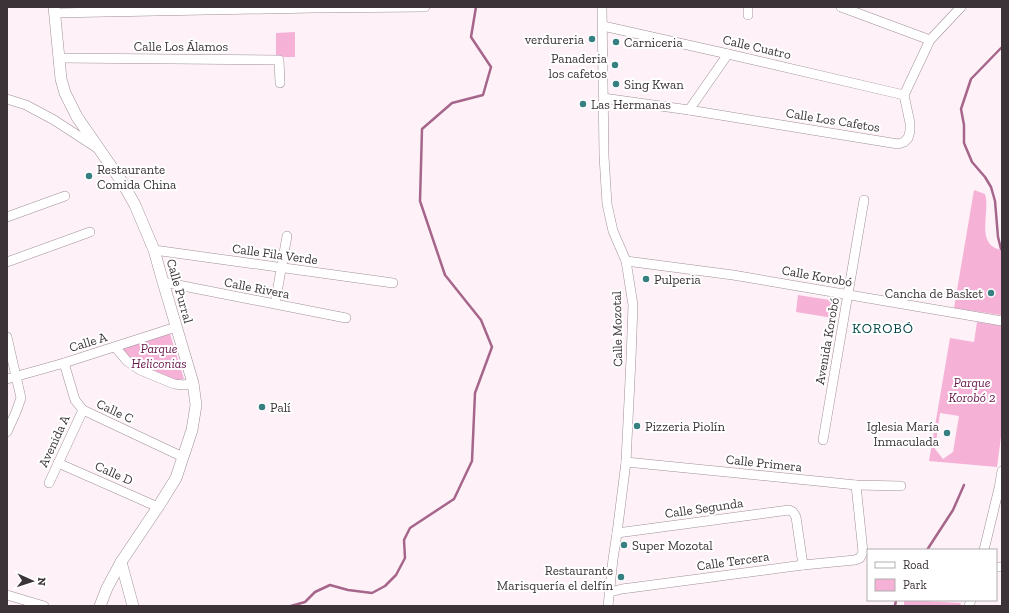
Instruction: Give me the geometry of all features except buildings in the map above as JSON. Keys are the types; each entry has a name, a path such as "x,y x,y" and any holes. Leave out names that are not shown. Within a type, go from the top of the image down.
{"street":[{"path":"55,10 425,7"},
{"name":"Calle Mozotal","path":"602,7 604,156 607,204 613,231 626,261 632,305 626,462 608,606"},
{"path":"842,7 930,40"},
{"path":"904,95 930,40 961,7"},
{"name":"Calle Purral","path":"55,10 61,79 65,93 76,117 122,182 135,205 154,250 193,383 196,405 192,430 176,478 121,562 107,588 100,606"},
{"name":"Calle Cuatro","path":"603,26 904,95"},
{"path":"689,110 728,54"},
{"name":"Calle Los Álamos","path":"59,58 279,60 280,83"},
{"name":"Calle Los Cafetos","path":"603,98 689,110 898,144 904,142 908,138 910,131 910,123 904,95"},
{"path":"7,99 26,104 97,148"},
{"path":"7,217 65,196"},
{"name":"Avenida Korobó","path":"823,440 864,200"},
{"path":"7,262 90,232"},
{"path":"276,298 287,236"},
{"name":"Calle Fila Verde","path":"154,250 392,283"},
{"name":"Calle Korobó","path":"626,261 733,275 1002,321"},
{"name":"Calle Rivera","path":"164,282 346,318"},
{"name":"Calle A","path":"12,378 176,327"},
{"path":"7,339 12,378 21,398 7,432"},
{"path":"115,347 127,360 140,370 174,384 184,385 193,383"},
{"name":"Calle C","path":"64,363 75,400 83,410 183,457"},
{"name":"Avenida A","path":"49,483 83,410"},
{"name":"Calle Primera","path":"626,462 856,486 901,486"},
{"name":"Calle D","path":"58,463 158,507"},
{"path":"984,549 1001,488 1002,471"},
{"name":"Calle Tercera","path":"610,592 622,589 803,565 851,561 860,558 863,552 863,547 856,486"},
{"name":"Calle Segunda","path":"617,533 784,510 793,512 796,517 803,565"},
{"path":"121,562 133,606"},
{"path":"7,595 44,606"}],"green space":[{"path":"295,32 295,57 276,57 276,33"},
{"path":"974,190 985,194 985,227 988,242 993,247 1002,250 1001,315 954,308"},
{"path":"798,295 836,301 833,318 796,312"},
{"name":"Parque Korobó 2","path":"977,322 1002,326 1002,429 997,467 929,461 950,338 974,342","holes":["940,413 959,416 953,452 943,459 935,449"]},
{"name":"Parque Heliconias","path":"170,334 184,379 173,381 146,369 128,359 121,349"},
{"path":"904,601 961,603 960,606 904,606"}],"waterway":[{"path":"291,606 305,602 315,592 330,585 348,590 372,593 385,586 396,575 405,558 404,540 410,528 454,499 472,461 475,393 492,347 481,320 445,275 420,201 422,129 452,103 483,95 491,67 471,37 476,7"},
{"path":"1001,249 998,237 995,201 991,187 985,177 972,162 964,143 964,125 961,109 971,79 1002,47"},
{"path":"928,549 953,510 964,485"},
{"path":"895,606 896,601"}],"place":[{"name":"verdureria","path":"592,39"},
{"name":"Carniceria","path":"616,42"},
{"name":"Panaderia los cafetos","path":"615,65"},
{"name":"Sing Kwan","path":"616,84"},
{"name":"Las Hermanas","path":"583,104"},
{"name":"Restaurante Comida China","path":"89,176"},
{"name":"Pulperia","path":"646,279"},
{"name":"Cancha de Basket","path":"991,293"},
{"name":"Palí","path":"262,407"},
{"name":"Pizzeria Piolín","path":"637,426"},
{"name":"Iglesia María Inmaculada","path":"947,433"},
{"name":"Super Mozotal","path":"624,545"},
{"name":"Restaurante Marisquería el delfín","path":"621,577"}],"district":[{"name":"KOROBÓ","path":"883,328"}]}
